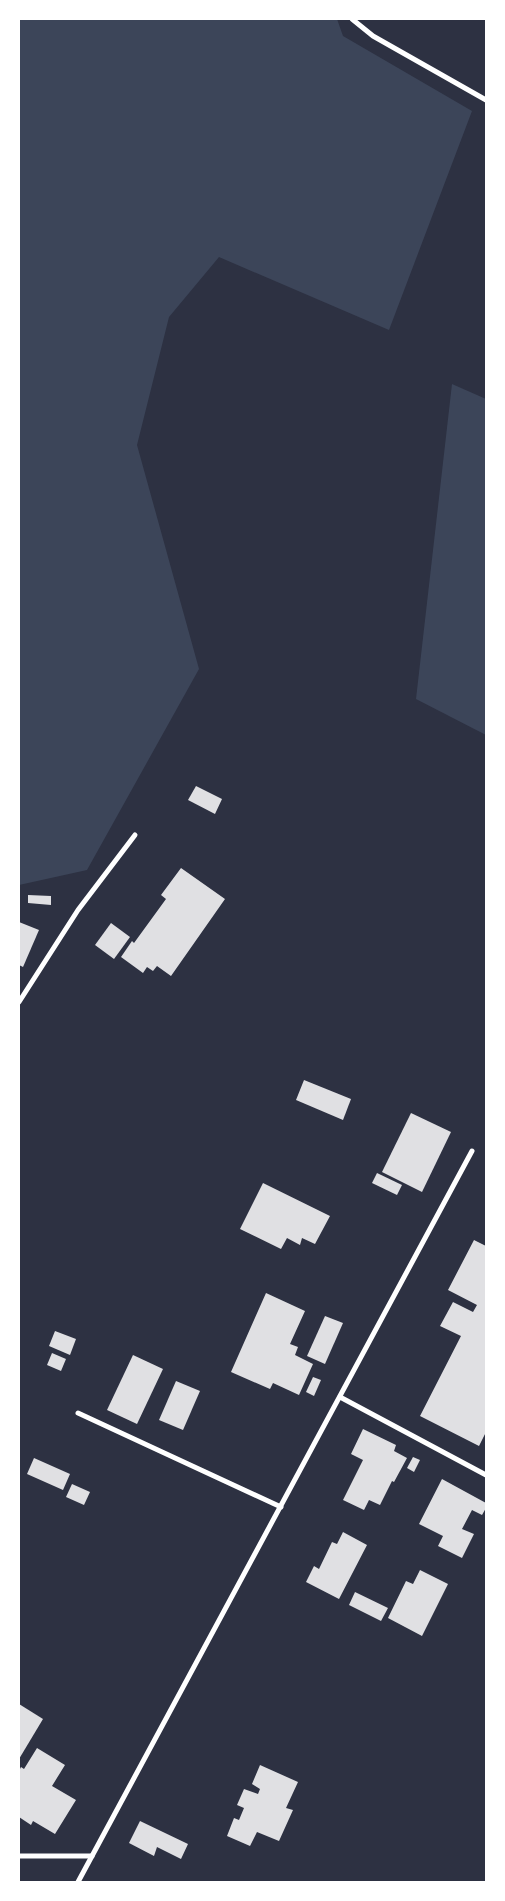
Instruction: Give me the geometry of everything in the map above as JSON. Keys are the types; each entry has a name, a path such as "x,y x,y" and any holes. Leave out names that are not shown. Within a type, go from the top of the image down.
{"street":[{"path":"352,19 373,36 486,100"},
{"path":"19,1002 78,910 135,836"},
{"path":"78,1882 472,1151"},
{"path":"340,1397 486,1475"},
{"path":"78,1413 281,1507"},
{"path":"19,1856 92,1856"}],"shaded area":[{"path":"19,19 337,19 343,36 472,111 389,330 219,257 169,317 137,445 199,669 87,870 19,885"},
{"path":"452,384 486,399 486,735 416,699"}],"building":[{"path":"196,786 222,799 215,814 188,800"},
{"path":"181,868 225,899 171,976 157,966 153,971 147,967 143,973 121,957 132,941 134,943 166,899 161,895"},
{"path":"28,895 51,896 51,905 28,903"},
{"path":"19,922 39,930 23,967 19,965"},
{"path":"111,923 130,937 114,959 95,945"},
{"path":"304,1080 351,1099 343,1120 296,1100"},
{"path":"411,1113 451,1132 422,1192 382,1172"},
{"path":"377,1173 402,1185 397,1195 372,1183"},
{"path":"263,1183 330,1216 315,1244 302,1238 300,1245 287,1238 281,1249 240,1229"},
{"path":"474,1240 486,1246 486,1432 479,1446 420,1416 461,1336 440,1326 453,1302 473,1312 477,1305 448,1290"},
{"path":"266,1293 305,1311 290,1344 298,1347 295,1355 313,1364 299,1395 273,1383 270,1389 231,1372"},
{"path":"325,1316 343,1323 325,1364 307,1356"},
{"path":"55,1331 76,1339 70,1355 49,1346"},
{"path":"52,1353 66,1359 61,1371 47,1365"},
{"path":"133,1355 163,1369 137,1424 107,1410"},
{"path":"313,1377 321,1380 314,1396 306,1392"},
{"path":"176,1381 200,1391 183,1430 159,1420"},
{"path":"363,1429 396,1445 394,1451 407,1458 394,1482 392,1481 380,1505 369,1500 364,1510 343,1500 363,1460 351,1454"},
{"path":"413,1457 420,1460 414,1472 407,1468"},
{"path":"34,1458 70,1474 63,1490 27,1474"},
{"path":"442,1479 486,1503 486,1508 482,1515 472,1510 462,1529 474,1534 462,1558 438,1546 443,1536 419,1524"},
{"path":"72,1484 90,1492 84,1505 66,1497"},
{"path":"343,1532 367,1545 339,1599 306,1582 314,1566 319,1569 332,1542 337,1544"},
{"path":"420,1570 448,1584 422,1636 388,1618 406,1581 413,1584"},
{"path":"355,1592 388,1608 381,1621 349,1605"},
{"path":"19,1704 43,1719 19,1759"},
{"path":"37,1748 65,1765 52,1786 76,1800 55,1834 33,1821 31,1825 19,1817 19,1771 21,1767 24,1769"},
{"path":"260,1765 298,1782 286,1808 293,1810 279,1841 257,1832 250,1846 227,1836 234,1818 239,1820 244,1808 237,1805 244,1789 258,1794 260,1789 252,1784"},
{"path":"140,1821 188,1844 181,1859 157,1847 154,1856 129,1843"}]}
